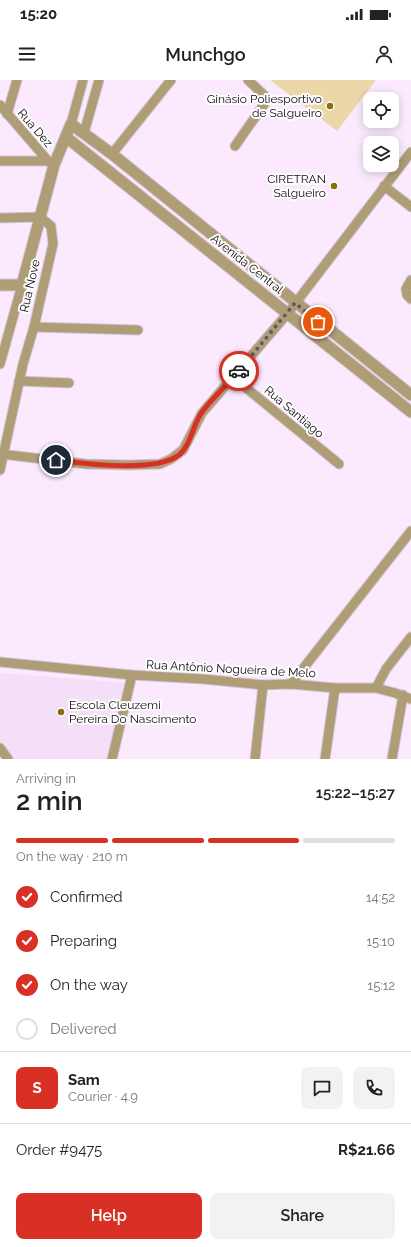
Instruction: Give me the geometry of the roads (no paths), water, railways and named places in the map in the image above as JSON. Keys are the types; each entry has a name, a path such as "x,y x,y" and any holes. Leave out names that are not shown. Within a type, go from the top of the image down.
{"street":[{"path":"7,114 17,80"},
{"path":"71,124 82,80"},
{"path":"84,133 99,80"},
{"path":"112,154 171,80"},
{"path":"234,146 265,103 265,96 248,80"},
{"name":"Rua Dez","path":"0,106 51,163"},
{"name":"Avenida Central","path":"71,124 112,154 411,395"},
{"name":"Rua Nove","path":"0,364 3,339 22,285 40,218 51,163 66,137 71,124"},
{"name":"Avenida Central","path":"66,137 411,412"},
{"path":"2,454 86,464 160,464 171,459 183,450 202,413 234,378 288,313 411,152"},
{"path":"0,162 51,163"},
{"path":"384,186 411,207"},
{"path":"0,218 40,218"},
{"name":"Rua Nove","path":"0,470 2,454 19,381 34,327 53,244 51,226 40,218"},
{"path":"411,280 406,289 407,295 411,299"},
{"path":"0,285 22,285"},
{"path":"34,327 138,330"},
{"name":"Rua Santiago","path":"234,378 339,464"},
{"path":"19,381 69,383"},
{"path":"291,684 411,531"},
{"path":"376,688 386,669 411,637"},
{"name":"Rua Antônio Nogueira de Melo","path":"0,662 132,675 203,679 263,685 291,684 335,688 376,688 407,697"},
{"path":"112,759 132,675"},
{"path":"255,759 263,685"},
{"path":"325,759 335,688"},
{"path":"392,759 407,697"},
{"path":"0,748 8,759"}],"place":[{"name":"Ginásio Poliesportivo de Salgueiro","path":"330,106"},
{"name":"CIRETRAN Salgueiro","path":"334,186"},
{"name":"Escola Cleuzemi Pereira Do Nascimento","path":"61,712"}]}
